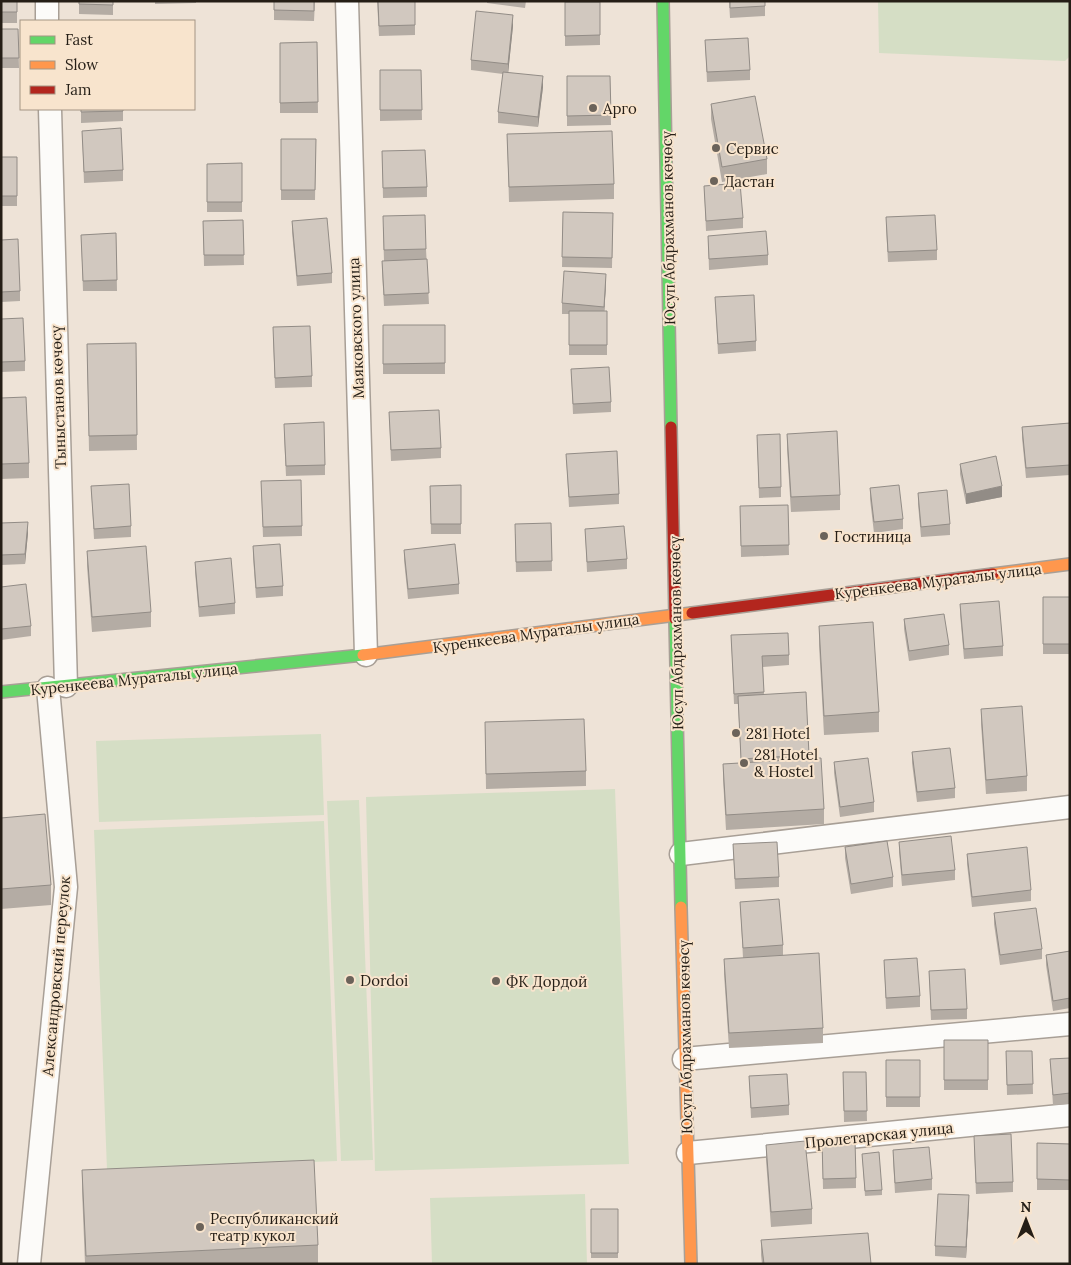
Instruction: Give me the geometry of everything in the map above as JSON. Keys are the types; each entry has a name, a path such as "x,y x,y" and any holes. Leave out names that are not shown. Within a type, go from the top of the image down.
{"main road":[{"name":"Юсуп Абдрахманов көчөсү","path":"663,1 684,1059 691,1264"},
{"name":"Куренкеева Мураталы улица","path":"1,692 366,655 1070,564"}],"street":[{"path":"47,1 47,20"},
{"name":"Маяковского улица","path":"347,1 366,655"},
{"name":"Тыныстанов көчөсү","path":"50,110 57,687"},
{"name":"Александровский переулок","path":"30,1264 66,887 57,687"},
{"path":"681,854 1070,808"},
{"path":"684,1059 1070,1024"},
{"name":"Пролетарская улица","path":"688,1154 1070,1115"}],"green space":[{"path":"878,1 1070,1 1070,56 1065,61 879,53"},
{"path":"321,734 324,815 99,822 96,741"},
{"name":"ФК Дордой","path":"615,789 629,1164 375,1171 366,797"},
{"name":"Dordoi","path":"359,800 373,1160 341,1161 327,801"},
{"path":"324,821 337,1161 107,1170 94,830"},
{"path":"585,1194 587,1264 432,1264 430,1198"}],"building":[{"path":"1,1 17,1 17,12 1,12"},
{"path":"79,1 113,1 113,5 79,4"},
{"path":"274,1 314,1 314,11 274,10"},
{"path":"378,1 415,1 415,25 379,26"},
{"path":"730,1 765,1 765,6 730,8"},
{"path":"565,2 600,2 600,35 565,36"},
{"path":"476,11 513,15 508,64 471,60"},
{"path":"1,29 18,29 19,58 1,58"},
{"path":"748,38 750,70 707,72 705,40"},
{"path":"317,42 318,102 280,103 280,43"},
{"path":"380,70 421,70 422,110 380,110"},
{"path":"503,72 543,76 538,117 498,112"},
{"path":"567,76 610,76 611,115 567,116"},
{"path":"755,96 767,159 722,167 711,104"},
{"path":"81,110 123,110 123,111 81,112"},
{"path":"121,128 123,170 84,172 82,131"},
{"path":"612,131 614,184 509,187 507,134"},
{"path":"281,139 316,139 315,190 281,190"},
{"path":"425,150 427,187 383,188 382,151"},
{"path":"1,157 17,157 17,196 1,196"},
{"path":"242,163 242,202 207,202 207,164"},
{"path":"740,183 743,218 706,221 704,186"},
{"path":"563,212 613,213 612,258 562,257"},
{"path":"425,215 426,249 384,250 383,216"},
{"path":"935,215 937,250 888,252 886,217"},
{"path":"327,218 332,273 297,276 292,221"},
{"path":"243,220 244,255 204,255 203,221"},
{"path":"766,231 768,255 709,259 708,236"},
{"path":"116,233 117,280 83,281 81,235"},
{"path":"18,239 20,291 1,292 1,240"},
{"path":"427,259 429,293 384,295 382,261"},
{"path":"564,271 606,274 604,307 562,303"},
{"path":"754,295 756,341 718,344 715,297"},
{"path":"569,311 607,311 607,345 569,345"},
{"path":"23,318 25,361 1,362 1,319"},
{"path":"383,325 445,325 445,363 383,364"},
{"path":"310,326 312,376 275,378 273,327"},
{"path":"136,343 137,435 89,436 87,344"},
{"path":"609,367 611,402 573,404 571,369"},
{"path":"26,397 29,463 1,464 1,398"},
{"path":"439,410 441,448 391,450 389,412"},
{"path":"324,422 325,465 286,466 284,424"},
{"path":"1070,423 1070,465 1026,468 1022,427"},
{"path":"837,431 840,495 791,497 787,434"},
{"path":"780,434 781,487 759,488 757,435"},
{"path":"617,451 619,494 569,497 566,454"},
{"path":"996,456 1002,486 966,494 960,464"},
{"path":"301,480 302,526 263,527 261,481"},
{"path":"129,484 131,526 94,529 91,486"},
{"path":"461,485 461,524 431,524 430,486"},
{"path":"899,485 903,519 874,522 870,488"},
{"path":"947,490 950,524 921,527 918,493"},
{"path":"788,505 789,545 741,546 740,506"},
{"path":"28,522 25,554 1,555 1,523"},
{"path":"551,523 552,561 516,562 515,524"},
{"path":"624,526 627,559 587,562 585,529"},
{"path":"280,544 283,586 256,588 253,546"},
{"path":"455,544 459,584 408,589 404,550"},
{"path":"146,546 151,612 92,617 87,551"},
{"path":"231,558 235,603 199,607 195,562"},
{"path":"26,584 31,626 1,629 1,587"},
{"path":"1043,597 1070,597 1070,644 1043,644"},
{"path":"999,601 1003,646 964,649 960,604"},
{"path":"944,614 949,645 909,651 904,619"},
{"path":"873,622 879,712 824,716 819,626"},
{"path":"788,633 789,655 762,656 764,692 734,694 731,635"},
{"path":"806,692 809,755 741,759 738,696"},
{"path":"1022,706 1027,776 986,780 981,709"},
{"path":"584,719 586,771 486,774 485,722"},
{"path":"950,748 955,788 917,792 912,752"},
{"path":"821,758 824,809 726,815 723,764"},
{"path":"868,758 874,802 840,807 834,762"},
{"path":"45,814 51,885 1,889 1,818"},
{"path":"951,836 955,870 902,875 899,842"},
{"path":"887,841 893,877 851,884 845,847"},
{"path":"777,842 779,877 735,879 733,844"},
{"path":"1027,847 1031,890 972,897 967,854"},
{"path":"779,899 783,945 743,948 740,902"},
{"path":"1036,908 1042,949 1000,955 994,913"},
{"path":"1070,951 1070,998 1053,1001 1046,955"},
{"path":"819,953 823,1028 729,1033 724,959"},
{"path":"917,958 920,996 886,998 884,960"},
{"path":"965,969 967,1009 931,1010 929,971"},
{"path":"944,1040 988,1040 988,1080 944,1080"},
{"path":"1006,1051 1032,1051 1033,1084 1007,1085"},
{"path":"1070,1058 1070,1093 1053,1095 1050,1059"},
{"path":"886,1060 920,1060 920,1097 886,1097"},
{"path":"843,1072 866,1072 867,1111 844,1111"},
{"path":"787,1074 789,1105 751,1108 749,1076"},
{"path":"1011,1134 1013,1182 976,1183 974,1136"},
{"path":"822,1140 855,1140 856,1178 823,1179"},
{"path":"805,1141 812,1209 771,1212 766,1145"},
{"path":"1037,1143 1070,1144 1070,1180 1037,1179"},
{"path":"929,1147 932,1179 895,1183 893,1150"},
{"path":"879,1152 882,1190 865,1191 862,1154"},
{"name":"Республиканский театр кукол","path":"314,1160 318,1245 86,1256 82,1170"},
{"path":"938,1194 969,1195 966,1247 935,1246"},
{"path":"591,1209 618,1209 618,1253 591,1253"},
{"path":"868,1233 871,1264 764,1264 761,1240"}],"traffic: fast":[{"path":"663,1 671,427"},
{"path":"675,619 681,907"},
{"path":"1,692 363,655"}],"traffic: slow":[{"path":"993,574 1070,564"},
{"path":"363,655 692,613"},
{"path":"681,907 691,1264"}],"traffic: jam":[{"path":"671,427 675,619"},
{"path":"692,613 993,574"}],"place":[{"name":"Арго","path":"593,108"},
{"name":"Сервис","path":"716,148"},
{"name":"Дастан","path":"714,181"},
{"name":"Гостиница","path":"824,536"},
{"name":"281 Hotel","path":"736,733"},
{"name":"281 Hotel & Hostel","path":"744,763"},
{"name":"Dordoi","path":"350,980"},
{"name":"ФК Дордой","path":"496,981"},
{"name":"Республиканский театр кукол","path":"200,1227"}]}
